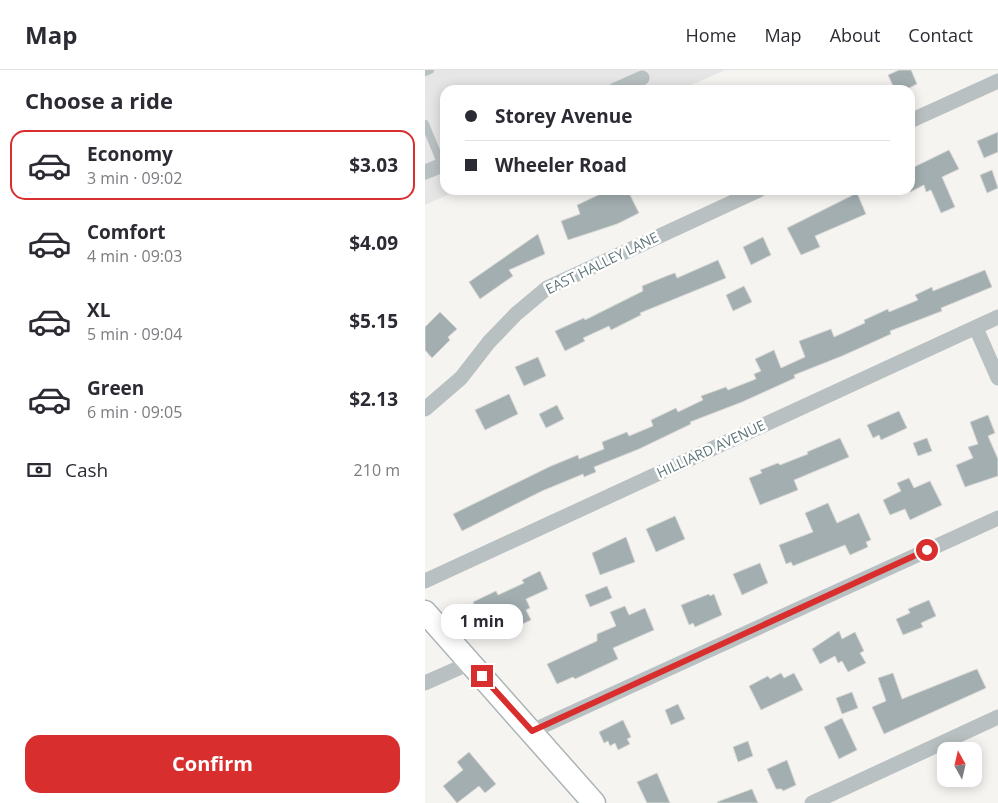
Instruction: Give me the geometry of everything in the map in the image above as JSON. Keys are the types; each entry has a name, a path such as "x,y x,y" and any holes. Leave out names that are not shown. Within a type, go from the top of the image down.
{"main road":[{"path":"425,612 594,803"}],"street":[{"path":"623,85 640,74"},
{"path":"915,119 998,81"},
{"path":"425,172 440,166"},
{"name":"EAST HALLEY LANE","path":"425,409 461,378 489,342 516,314 547,288 748,195"},
{"name":"HILLIARD AVENUE","path":"425,581 998,317"},
{"path":"976,328 998,378"},
{"path":"532,731 998,518"},
{"path":"425,683 470,663"},
{"path":"812,803 998,717"}],"lane":[{"path":"425,72 430,70"},
{"path":"425,124 440,156"}],"shaded area":[{"path":"425,70 725,70 691,85 440,85 440,195 447,195 425,205"}],"building":[{"path":"899,70 911,70 917,84 893,85 888,75"},
{"path":"998,132 998,152 984,158 977,141"},
{"path":"949,150 959,169 942,177 955,207 941,213 931,190 926,192 924,185 915,190 915,167"},
{"path":"992,170 998,188 987,193 980,175"},
{"path":"598,195 630,195 639,213 617,224 568,240 561,221 580,214 577,205"},
{"path":"853,195 858,195 866,214 815,236 820,247 801,255 787,228"},
{"path":"538,234 545,254 509,270 513,276 480,299 469,282"},
{"path":"763,237 771,255 751,265 743,247"},
{"path":"718,260 726,278 640,313 641,315 611,330 609,326 583,338 585,341 565,351 555,331 584,318 585,320 643,291 642,286 675,273 677,278"},
{"path":"985,270 992,287 941,308 942,311 890,331 891,334 842,356 794,375 795,378 742,402 690,422 691,424 639,449 594,467 596,472 584,477 583,474 542,491 462,531 453,514 551,466 578,455 579,459 604,449 602,442 627,432 629,436 653,426 651,420 676,408 678,412 703,400 701,396 726,387 728,390 756,379 754,374 761,371 755,359 774,350 781,368 805,357 799,341 831,329 834,337 865,323 864,320 888,309 889,312 918,300 915,295 932,287 933,291"},
{"path":"744,286 752,302 733,311 726,295"},
{"path":"440,312 457,329 448,337 450,340 432,358 425,350 425,327"},
{"path":"538,357 546,376 524,386 515,367"},
{"path":"509,394 518,414 485,430 475,410"},
{"path":"557,405 564,419 546,428 539,414"},
{"path":"899,411 907,428 881,440 879,435 873,438 867,425"},
{"path":"988,415 995,433 988,436 998,459 998,476 965,487 956,465 973,458 968,447 978,444 970,422"},
{"path":"840,438 849,457 794,480 798,490 760,505 749,478 762,473 760,470 778,463 780,465 808,454 807,452"},
{"path":"927,438 932,451 918,456 913,443"},
{"path":"909,478 914,488 930,481 942,505 910,520 905,509 890,515 883,500 901,491 897,483"},
{"path":"828,503 837,523 859,513 871,540 866,542 868,547 850,555 845,545 793,566 791,562 786,564 779,545 813,532 805,513"},
{"path":"675,516 685,539 656,552 646,529"},
{"path":"626,537 635,562 600,575 592,553"},
{"path":"760,563 768,583 742,595 733,574"},
{"path":"540,571 548,589 526,599 530,608 526,610 531,620 514,628 506,611 482,622 473,602 496,591 498,595 524,583 522,580"},
{"path":"607,586 612,598 590,607 585,595"},
{"path":"709,594 710,596 714,594 722,615 695,627 693,623 689,625 681,605"},
{"path":"929,600 936,616 921,623 923,627 903,635 896,619 910,613 908,609"},
{"path":"625,606 629,615 645,608 654,630 613,648 618,659 575,679 573,677 557,684 547,664 597,641 597,634 616,626 610,612"},
{"path":"839,631 842,639 855,632 864,651 860,653 866,663 848,672 842,661 838,663 835,656 820,664 812,649"},
{"path":"977,669 986,688 884,734 872,707 886,701 878,678 893,673 902,699"},
{"path":"781,673 784,678 794,673 803,690 761,710 749,686 768,676 770,679"},
{"path":"852,692 858,708 842,714 836,698"},
{"path":"678,704 685,719 671,725 665,710"},
{"path":"842,718 857,750 839,759 824,727"},
{"path":"623,720 631,737 627,739 630,744 618,750 615,743 610,746 608,741 604,743 599,732"},
{"path":"748,741 753,756 738,762 733,747"},
{"path":"469,752 496,784 485,793 479,786 457,803 443,786 463,770 457,762"},
{"path":"787,760 796,785 783,791 782,789 776,789 767,769"},
{"path":"657,773 670,803 647,803 637,782"},
{"path":"752,789 758,803 717,802"}],"route":[{"path":"482,676 532,731 927,550"}]}
